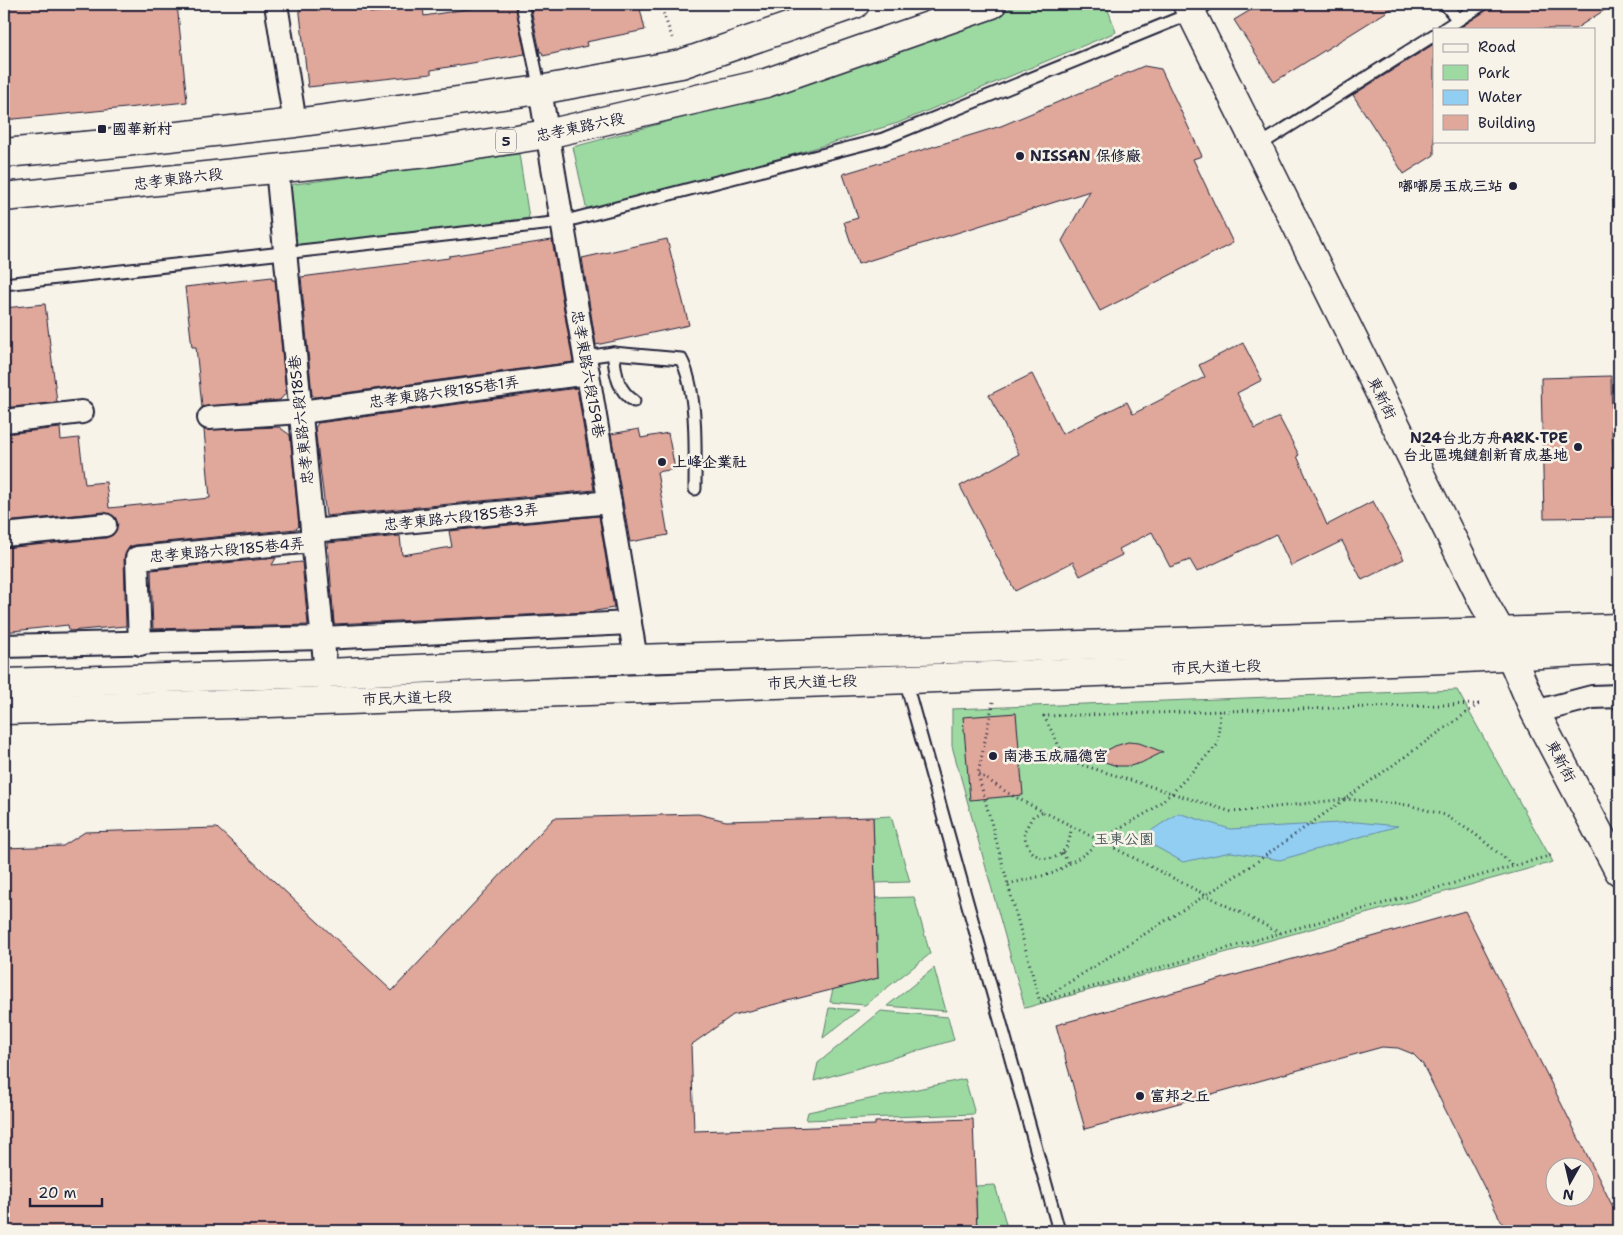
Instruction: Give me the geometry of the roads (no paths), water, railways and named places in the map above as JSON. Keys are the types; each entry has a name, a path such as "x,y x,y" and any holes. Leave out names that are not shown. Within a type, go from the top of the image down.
{"street":[{"path":"276,4 295,123"},
{"path":"4,153 106,144 295,123 540,90 681,64 855,4"},
{"name":"忠孝東路六段","path":"4,197 427,153 548,134 766,83 992,4"},
{"name":"東新街","path":"1195,7 1257,146 1505,643 1535,712 1619,871"},
{"name":"忠孝東路六段159巷","path":"540,90 636,659"},
{"name":"忠孝東路六段185巷","path":"276,168 326,673"},
{"name":"忠孝東路六段185巷1弄","path":"208,418 301,412 587,365"},
{"path":"4,421 82,412"},
{"name":"忠孝東路六段185巷3弄","path":"313,536 610,502"},
{"path":"4,535 105,525"},
{"name":"忠孝東路六段185巷4弄","path":"140,644 137,558 313,536"},
{"path":"4,646 322,638 630,623"},
{"name":"市民大道七段","path":"4,710 269,703 1445,659 1505,643 1619,628"},
{"name":"市民大道七段","path":"4,683 326,673 636,659 1505,643 1619,650"},
{"path":"1535,712 1592,697 1619,696"}],"lane":[{"path":"522,4 540,90"},
{"path":"1445,4 1458,20"},
{"path":"1446,28 1483,4"},
{"path":"4,284 562,222 883,139 1195,7"},
{"path":"1257,146 1433,36"},
{"path":"613,353 618,384 624,394 634,401"},
{"path":"587,365 613,353 681,359 687,370 694,432 695,489"},
{"path":"907,678 909,694 1059,1231"}],"water":[{"path":"1178,813 1230,829 1356,822 1398,826 1280,860 1231,852 1183,862 1140,838"}],"place":[{"name":"國華新村","path":"102,129"},
{"name":"NISSAN 保修廠","path":"1020,156"},
{"name":"嘟嘟房玉成三站","path":"1513,186"},
{"name":"N24台北方舟ARK·TPE 台北區塊鏈創新育成基地","path":"1578,447"},
{"name":"上峰企業社","path":"662,462"},
{"name":"南港玉成福德宮","path":"993,756"},
{"name":"富邦之丘","path":"1140,1096"}],"park label":[{"name":"玉東公園","path":"1124,839"}]}
